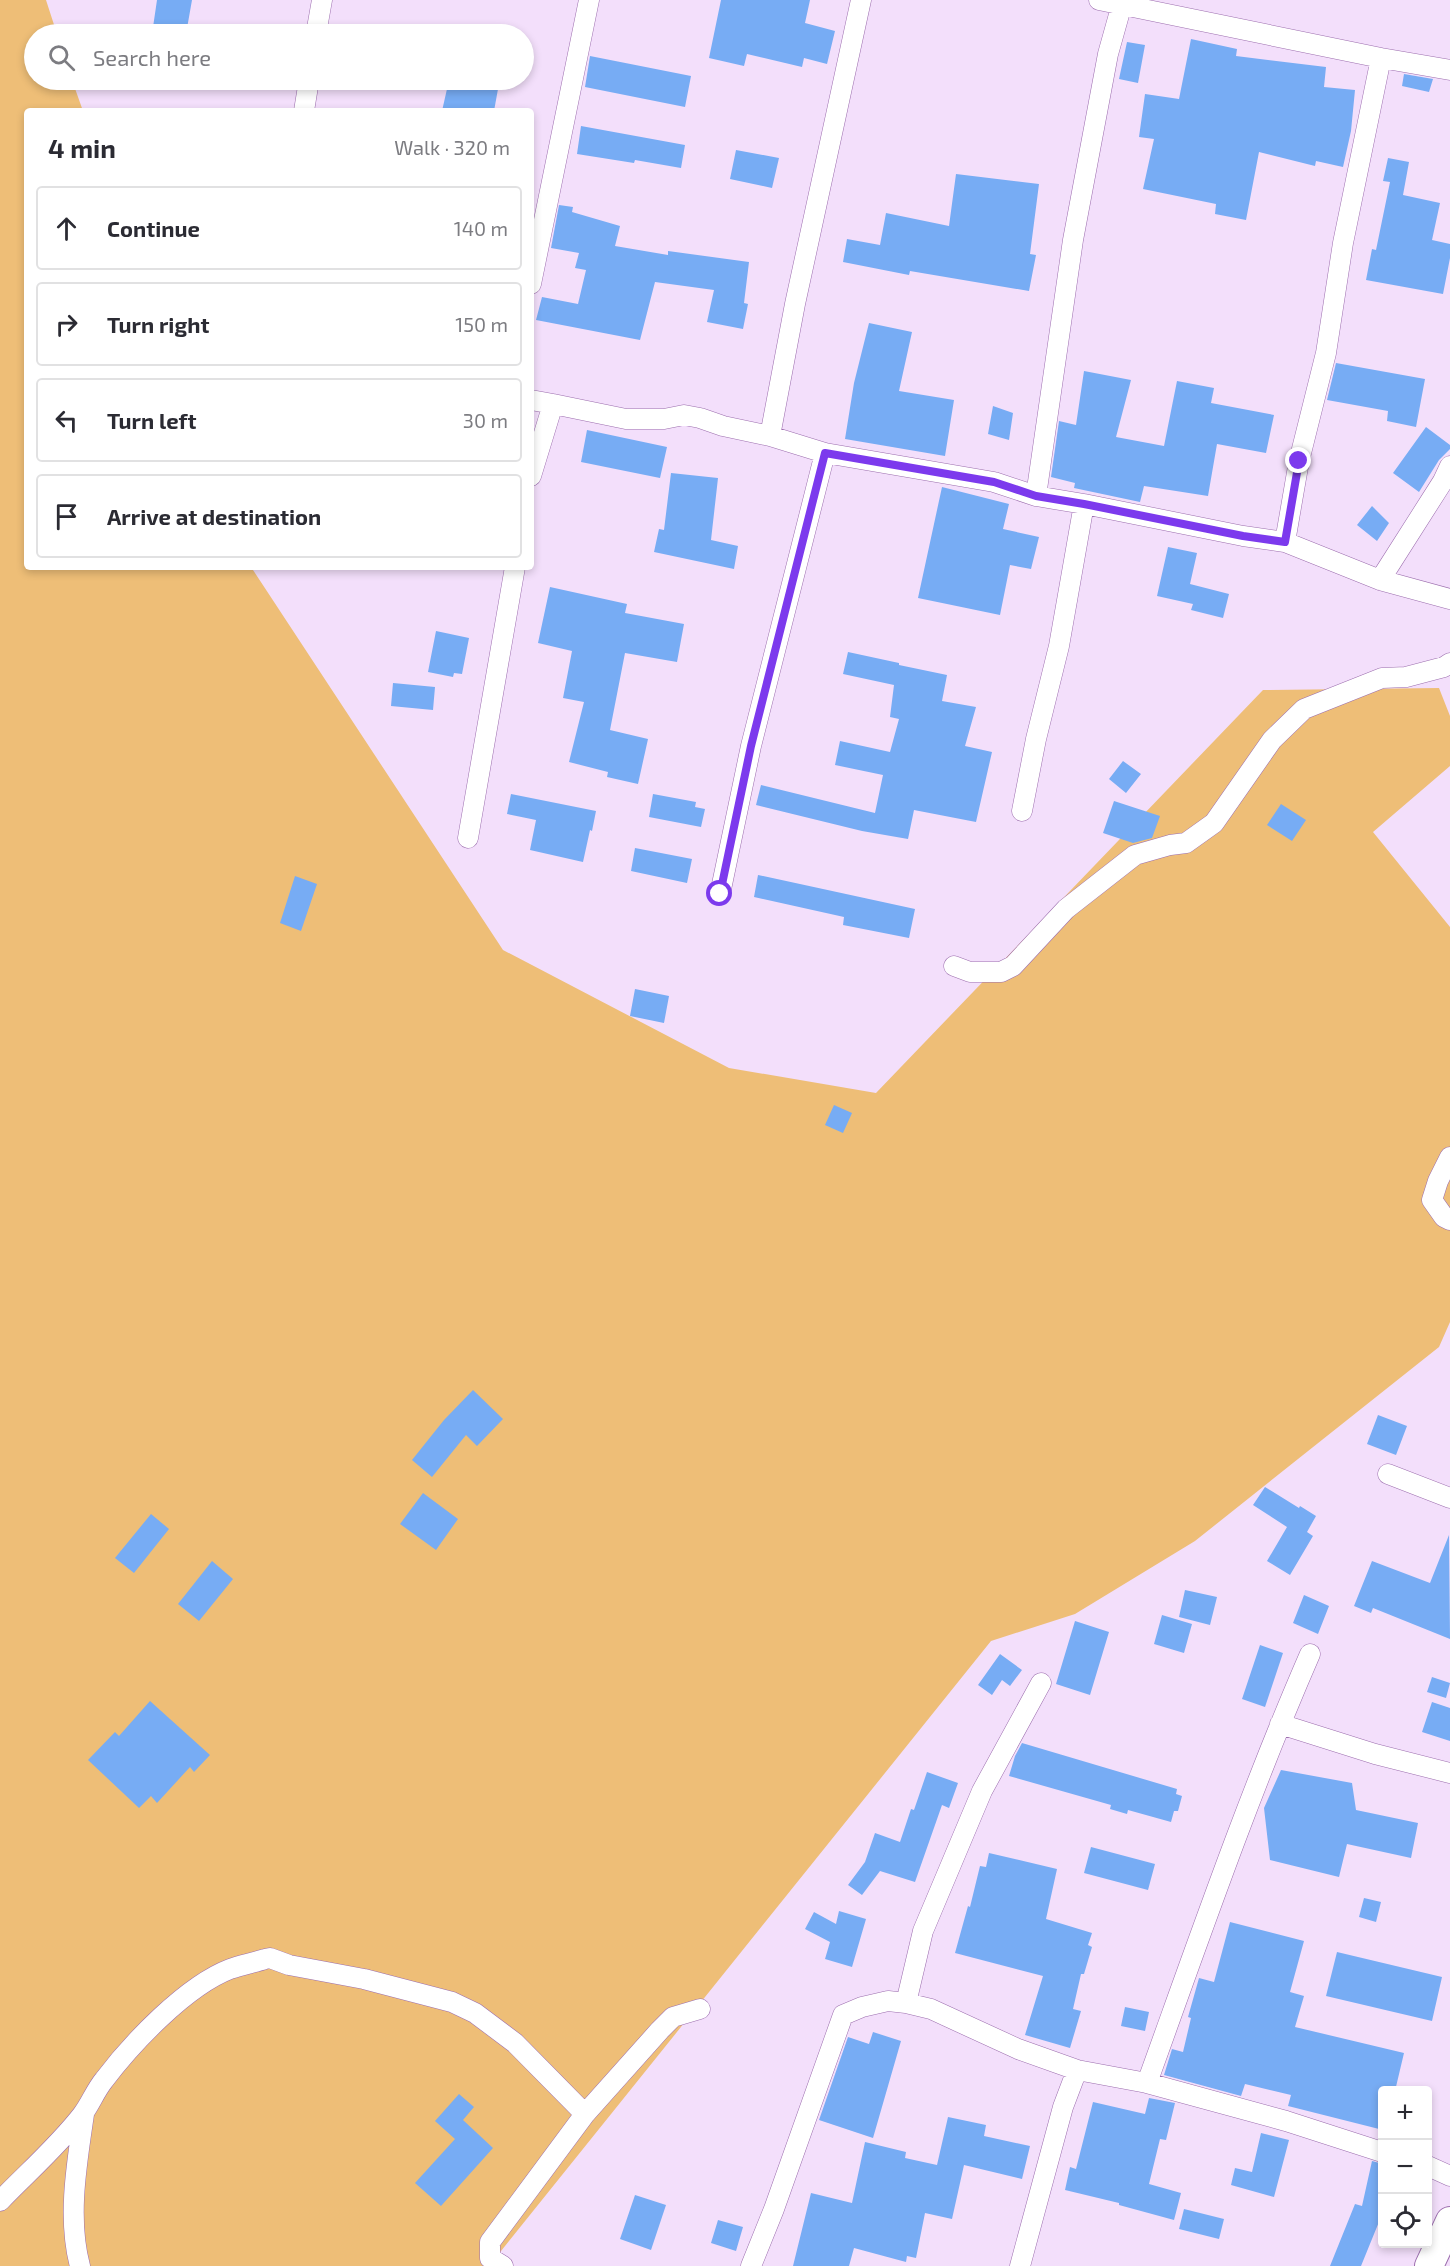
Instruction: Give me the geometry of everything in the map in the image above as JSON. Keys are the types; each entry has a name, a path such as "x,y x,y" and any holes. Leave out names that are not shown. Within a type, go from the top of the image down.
{"main road":[{"path":"1429,2266 1450,2221"}],"street":[{"path":"318,24 322,0"},
{"path":"534,269 589,0"},
{"path":"770,436 795,304 861,0"},
{"path":"1099,0 1286,40 1450,70"},
{"path":"1036,496 1073,240 1108,54 1122,4"},
{"path":"1285,542 1299,461 1326,354 1343,243 1381,58"},
{"path":"304,108 307,90"},
{"path":"534,401 626,419 664,419 684,416 700,418 825,453 994,482 1036,496 1285,542 1380,579 1450,599"},
{"path":"534,466 553,404"},
{"path":"720,894 751,746 825,453"},
{"path":"1380,579 1450,466"},
{"path":"1022,811 1036,739 1059,646 1084,504"},
{"path":"468,838 514,570"},
{"path":"954,966 970,972 1001,972 1013,966 1066,909 1135,855 1186,843 1196,837 1214,823 1272,740 1304,709 1382,678 1406,677 1444,667 1450,663"},
{"path":"1450,1157 1438,1181 1432,1200 1444,1217 1450,1221"},
{"path":"1388,1474 1450,1498"},
{"path":"1147,2083 1233,1845 1310,1654"},
{"path":"906,2003 923,1931 936,1898 982,1791 1041,1683"},
{"path":"1280,1724 1374,1754 1450,1773"},
{"path":"0,2201 84,2114 97,2090 124,2056 160,2019 193,1991 228,1970 270,1958 289,1965 364,1979 431,1995 475,2013 515,2043 585,2114"},
{"path":"751,2266 843,2015 888,2001 931,2009 1018,2049 1077,2070 1147,2083 1286,2121 1378,2150"},
{"path":"503,2266 490,2258 490,2242 585,2114 674,2017 700,2009"},
{"path":"1020,2266 1063,2107 1077,2070"},
{"path":"80,2266 74,2241 73,2221 84,2114"},
{"path":"1432,2167 1450,2176"}],"shaded area":[{"path":"0,0 46,0 54,24 24,24 24,90 76,90 82,108 24,108 24,570 253,570 503,950 729,1068 876,1093 1263,690 1439,688 1450,716 1450,766 1373,832 1450,927 1450,1322 1439,1347 1195,1541 1075,1614 991,1641 489,2266 0,2266"}],"building":[{"path":"157,0 192,0 188,24 153,24"},
{"path":"721,0 810,0 805,23 835,31 827,64 804,58 802,67 747,54 744,66 709,58"},
{"path":"1191,39 1237,49 1236,56 1326,67 1324,87 1355,90 1351,131 1343,167 1316,161 1315,166 1259,152 1246,220 1215,214 1216,204 1143,189 1154,139 1139,137 1145,94 1179,99"},
{"path":"1127,42 1145,45 1138,83 1119,79"},
{"path":"590,56 691,76 685,107 585,87"},
{"path":"1404,74 1433,79 1429,92 1402,86"},
{"path":"447,90 498,90 495,108 443,108"},
{"path":"581,126 685,145 681,168 577,154"},
{"path":"736,150 779,158 772,188 730,179"},
{"path":"1388,158 1409,162 1403,195 1440,203 1432,240 1450,244 1450,258 1443,294 1366,280 1372,249 1376,250 1390,182 1383,181"},
{"path":"956,174 1039,184 1030,254 1036,255 1029,291 910,271 909,275 843,262 847,239 880,245 886,213 949,226"},
{"path":"559,205 573,207 572,212 620,226 615,246 668,255 668,251 749,262 744,303 748,304 743,329 707,322 714,290 655,282 640,340 536,320 542,297 578,304 586,270 575,268 579,253 551,248"},
{"path":"869,323 912,332 899,391 954,400 945,456 845,439 854,383"},
{"path":"1336,363 1425,379 1416,427 1387,421 1388,411 1327,400"},
{"path":"1084,371 1131,380 1116,437 1164,446 1177,381 1214,388 1211,403 1274,415 1266,453 1217,444 1208,496 1144,486 1140,502 1074,488 1075,483 1051,477 1059,421 1076,425"},
{"path":"993,406 1013,413 1009,440 988,434"},
{"path":"1426,427 1450,445 1450,449 1439,460 1419,492 1393,473"},
{"path":"587,430 667,447 660,478 581,462"},
{"path":"671,473 718,478 711,540 738,546 734,569 654,552 659,529 664,530"},
{"path":"942,487 1009,504 1003,529 1039,537 1031,569 1010,565 1000,615 918,598"},
{"path":"1372,506 1389,523 1377,541 1357,525"},
{"path":"1168,547 1197,553 1190,584 1229,594 1223,618 1191,610 1193,604 1157,596"},
{"path":"550,587 627,604 625,613 684,624 677,662 625,653 610,730 648,739 638,784 607,777 608,772 569,762 584,702 563,698 572,651 538,643"},
{"path":"436,631 469,638 462,674 454,673 453,677 428,672"},
{"path":"848,652 947,675 942,701 976,707 965,746 992,752 976,822 914,810 908,839 862,831 756,805 761,785 875,813 883,775 835,765 840,741 890,752 899,719 890,717 894,685 843,674"},
{"path":"393,683 435,687 433,710 391,706"},
{"path":"1123,761 1141,774 1126,793 1109,779"},
{"path":"511,794 596,811 583,862 530,850 536,820 507,814"},
{"path":"653,794 696,802 695,807 705,809 701,827 649,817"},
{"path":"1114,801 1160,816 1152,838 1133,843 1103,833"},
{"path":"1281,804 1306,820 1292,841 1267,825"},
{"path":"635,848 692,859 687,883 631,871"},
{"path":"758,875 915,909 909,938 843,925 844,917 754,897"},
{"path":"295,876 317,884 301,931 280,923"},
{"path":"635,989 669,996 664,1023 630,1016"},
{"path":"834,1105 852,1113 843,1133 825,1125"},
{"path":"473,1390 503,1419 477,1446 466,1435 432,1477 412,1460 444,1420"},
{"path":"1378,1415 1407,1426 1396,1455 1367,1444"},
{"path":"1265,1487 1316,1516 1307,1532 1313,1536 1290,1575 1267,1561 1287,1527 1253,1505"},
{"path":"423,1493 458,1519 436,1550 400,1524"},
{"path":"151,1514 169,1529 134,1573 115,1558"},
{"path":"1449,1535 1450,1639 1373,1608 1371,1613 1354,1606 1372,1561 1430,1583"},
{"path":"212,1561 233,1579 199,1621 178,1604"},
{"path":"1185,1590 1217,1597 1210,1625 1179,1617"},
{"path":"1304,1595 1329,1606 1318,1634 1293,1623"},
{"path":"1162,1615 1192,1624 1184,1653 1154,1644"},
{"path":"1075,1621 1109,1632 1090,1695 1056,1684"},
{"path":"1260,1645 1283,1653 1265,1707 1242,1699"},
{"path":"1000,1654 1022,1670 1010,1686 1002,1680 992,1695 978,1685"},
{"path":"1432,1677 1450,1683 1446,1698 1427,1692"},
{"path":"150,1701 210,1755 194,1772 190,1767 157,1803 151,1796 139,1808 88,1760 115,1732 119,1736"},
{"path":"1432,1702 1450,1708 1450,1741 1422,1732"},
{"path":"1022,1743 1177,1789 1176,1794 1182,1796 1178,1811 1174,1811 1171,1822 1128,1810 1127,1814 1110,1809 1111,1805 1009,1776"},
{"path":"1281,1770 1352,1783 1356,1810 1418,1823 1411,1858 1347,1844 1339,1877 1270,1860 1264,1808"},
{"path":"927,1772 958,1783 949,1808 942,1805 915,1882 880,1871 862,1895 848,1885 865,1862 875,1833 900,1842"},
{"path":"1091,1847 1155,1864 1148,1890 1084,1873"},
{"path":"989,1853 1057,1869 1046,1919 1092,1933 1088,1945 1092,1947 1084,1974 1081,1974 1073,2009 1081,2011 1070,2048 1025,2035 1043,1976 955,1953 980,1866 986,1867"},
{"path":"1364,1898 1381,1902 1376,1922 1359,1917"},
{"path":"839,1911 866,1919 852,1967 825,1959 830,1942 805,1929 814,1912 836,1924"},
{"path":"1230,1922 1304,1941 1290,1992 1304,1996 1295,2027 1404,2053 1396,2086 1378,2086 1378,2129 1288,2106 1291,2095 1245,2084 1241,2096 1164,2075 1172,2049 1183,2052 1191,2018 1188,2017 1199,1978 1214,1982"},
{"path":"1337,1952 1442,1977 1432,2021 1326,1996"},
{"path":"1125,2007 1149,2012 1145,2031 1121,2026"},
{"path":"873,2032 901,2041 873,2138 819,2120 848,2037 869,2044"},
{"path":"459,2094 474,2107 463,2120 493,2148 441,2206 415,2183 455,2139 435,2121"},
{"path":"1149,2098 1175,2103 1166,2140 1160,2139 1149,2184 1181,2193 1174,2220 1065,2190 1070,2167 1076,2169 1093,2102 1145,2114"},
{"path":"948,2117 986,2125 984,2136 1030,2146 1022,2179 964,2165 952,2219 925,2213 916,2258 907,2256 906,2262 854,2248 849,2266 793,2266 811,2193 852,2203 865,2142 906,2152 905,2158 937,2165"},
{"path":"1261,2133 1289,2140 1274,2197 1231,2185 1235,2168 1252,2172"},
{"path":"1372,2161 1378,2163 1378,2224 1361,2266 1330,2266 1355,2204 1362,2206"},
{"path":"635,2195 666,2205 651,2250 620,2239"},
{"path":"1184,2209 1224,2219 1219,2239 1179,2229"},
{"path":"718,2220 743,2227 736,2251 711,2243"}],"route":[{"path":"720,894 751,746 825,453 994,482 1036,496 1285,542 1299,461"}]}
